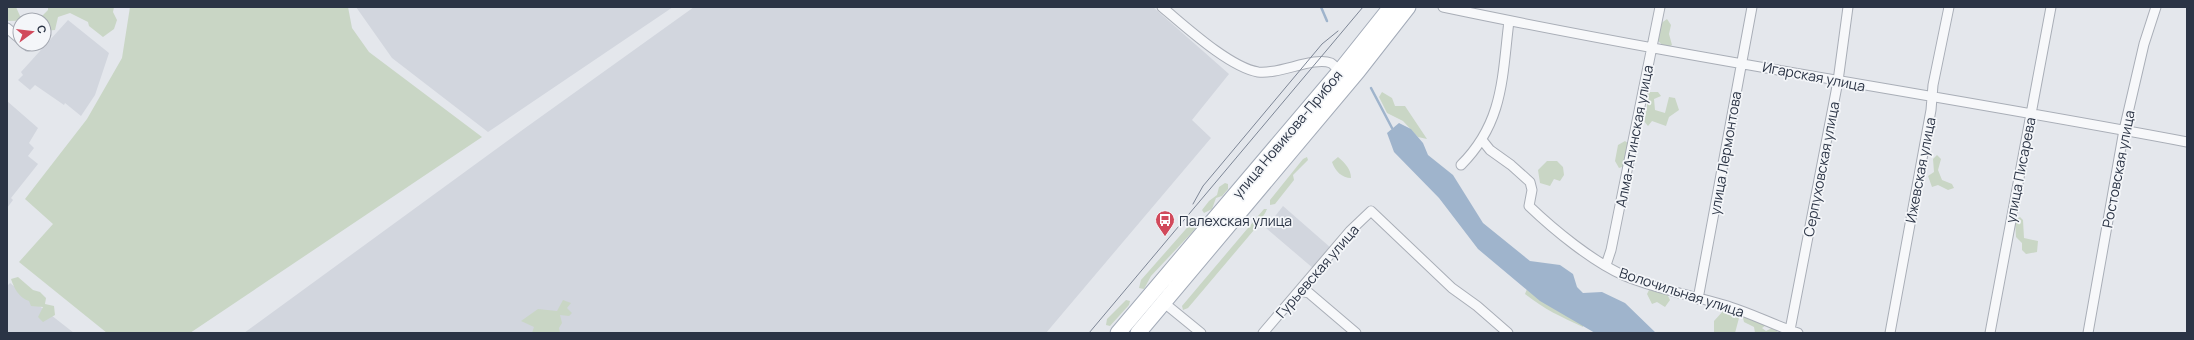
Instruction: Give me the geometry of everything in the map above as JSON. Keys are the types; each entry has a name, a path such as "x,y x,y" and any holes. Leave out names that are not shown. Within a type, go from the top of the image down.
{"main road":[{"name":"улица Новикова-Прибоя","path":"1118,333 1340,71 1392,7"},
{"name":"улица Новикова-Прибоя","path":"1138,333 1358,71 1408,7"}],"street":[{"path":"1162,7 1220,52 1243,67 1258,72 1279,72 1322,62 1331,64 1340,71"},
{"name":"Игарская улица","path":"1443,7 1509,21 1838,81 1932,98 2031,113 2187,142"},
{"name":"Алма-Атинская улица","path":"1606,265 1611,250 1660,7"},
{"name":"улица Лермонтова","path":"1698,299 1752,7"},
{"name":"Серпуховская улица","path":"1794,332 1838,81 1848,7"},
{"name":"Ижевская улица","path":"1890,333 1932,98 1933,85 1950,7"},
{"name":"улица Писарева","path":"1990,333 2051,7"},
{"name":"Ростовская улица","path":"2088,333 2124,130 2144,44 2156,7"},
{"path":"1461,165 1482,140 1492,122 1504,80 1509,21"},
{"name":"Волочильная улица","path":"1482,140 1490,150 1511,165 1530,182 1532,190 1529,206 1553,229 1606,265 1625,276 1698,299 1737,309 1794,332"},
{"name":"Гурьевская улица","path":"1264,333 1350,231 1371,211 1452,288 1477,306 1508,333"},
{"path":"1300,291 1309,293 1356,333"},
{"path":"1163,302 1202,333"}],"shaded area":[{"path":"356,7 673,7 488,132 392,58"},
{"path":"694,7 1153,7 1229,74 1192,120 1211,138 1046,333 244,333 521,131"},
{"path":"68,20 109,53 95,95 81,116 65,103 64,105 35,85 30,90 18,80 23,75 21,72 39,52 52,52 52,38"},
{"path":"7,101 38,128 29,143 34,148 28,156 38,164 11,198 13,200 7,208"},
{"path":"1283,206 1331,248 1314,269 1266,228"},
{"path":"10,283 74,333 7,333 7,286"}],"green space":[{"path":"7,7 16,7 18,12 12,12 12,21 7,21"},
{"path":"48,7 114,7 113,12 117,20 114,29 103,37 89,26 88,22 70,13 58,17 55,30 52,30 52,12 46,12"},
{"path":"130,7 348,7 352,28 369,52 482,137 190,333 107,333 19,262 53,224 25,199 87,119 122,58"},
{"path":"1667,19 1671,25 1669,34 1672,45 1666,48 1658,41 1660,24"},
{"path":"1382,92 1392,98 1395,106 1405,106 1427,139 1418,137 1403,121 1387,113 1379,97"},
{"path":"1647,92 1658,92 1661,96 1654,99 1655,110 1665,113 1669,97 1675,98 1679,110 1669,117 1666,126 1652,121 1648,126 1644,121 1647,108"},
{"path":"1625,141 1629,144 1625,166 1619,168 1615,161 1618,145"},
{"path":"1937,155 1941,159 1938,170 1942,180 1952,184 1954,188 1948,190 1938,185 1932,187 1928,176 1934,172 1933,159"},
{"path":"1307,157 1308,160 1293,175 1294,180 1275,204 1270,205 1270,200 1303,159"},
{"path":"1338,157 1347,166 1351,178 1342,175 1335,168 1332,162"},
{"path":"1547,161 1557,161 1563,167 1564,175 1560,181 1554,179 1550,186 1540,183 1538,170"},
{"path":"1225,183 1228,184 1228,189 1222,196 1216,198 1212,209 1204,213 1202,210 1209,201 1217,195 1219,187"},
{"path":"1264,209 1267,209 1256,224 1254,230 1188,308 1183,310 1182,306"},
{"path":"2020,217 2023,220 2024,238 2038,241 2037,252 2026,254 2022,250 2022,243 2016,237 2015,220"},
{"path":"1193,221 1197,221 1198,226 1151,276 1144,289 1139,288 1141,280"},
{"path":"18,277 33,290 40,292 46,298 45,304 54,306 55,315 43,322 38,317 43,307 31,306 29,301 22,298 15,289 11,279"},
{"path":"1527,289 1584,322 1583,327 1539,304 1525,294"},
{"path":"1649,290 1667,294 1670,300 1665,307 1657,302 1652,304 1647,294"},
{"path":"563,300 571,303 567,308 572,313 569,316 560,315 562,323 559,328 560,333 532,333 534,327 521,321 538,309 557,311"},
{"path":"1126,300 1130,301 1129,305 1110,326 1106,325 1107,319"},
{"path":"1723,311 1732,312 1739,318 1735,333 1714,333 1714,321"},
{"path":"1751,314 1766,325 1762,328 1766,331 1776,328 1778,333 1755,333 1754,327 1744,322 1743,318"}],"water":[{"path":"1399,123 1411,129 1423,143 1428,155 1453,175 1483,223 1530,261 1560,265 1573,274 1577,287 1583,293 1602,292 1625,303 1656,333 1595,333 1540,301 1478,249 1439,198 1394,152 1387,133"}],"waterway":[{"path":"1321,7 1327,21"},
{"path":"1371,88 1392,128"}],"tram line":[{"path":"1089,333 1363,7"},
{"path":"1193,204 1203,186 1322,44 1338,31"}],"place":[{"name":"Палехская улица","path":"1165,237"}]}
